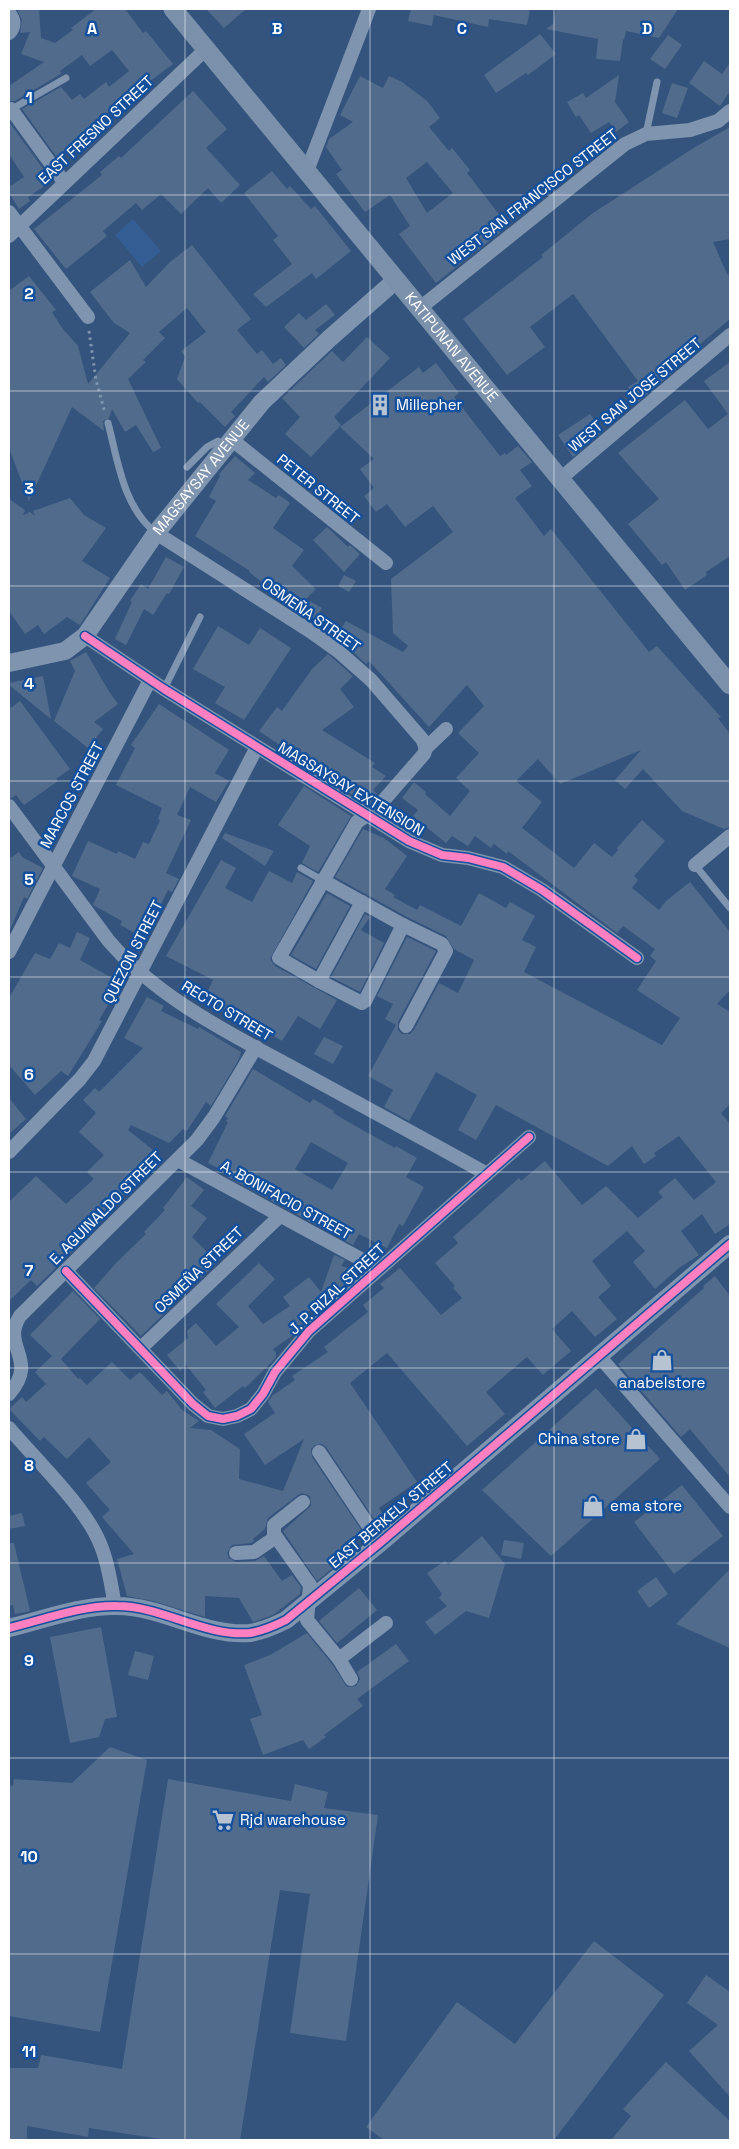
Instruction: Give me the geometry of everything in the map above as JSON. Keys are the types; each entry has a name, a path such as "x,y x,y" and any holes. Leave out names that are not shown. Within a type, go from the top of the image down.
{"main road":[{"name":"KATIPUNAN AVENUE","path":"173,9 730,685"}],"street":[{"path":"307,171 369,9"},
{"path":"9,13 14,22 13,28 9,33"},
{"name":"EAST FRESNO STREET","path":"9,236 206,49"},
{"path":"10,110 64,182"},
{"name":"WEST SAN FRANCISCO STREET","path":"420,308 625,144 646,134 690,130 718,121 730,111"},
{"path":"9,212 88,317"},
{"name":"MAGSAYSAY AVENUE","path":"9,663 65,651 85,636 156,533 262,402 396,280"},
{"name":"WEST SAN JOSE STREET","path":"560,479 730,335"},
{"name":"PETER STREET","path":"228,443 386,563"},
{"name":"OSMEÑA STREET","path":"156,533 310,630 338,651 371,680 422,739 426,748"},
{"name":"MAGSAYSAY EXTENSION","path":"85,636 257,748 426,850 503,867 542,890 636,958"},
{"name":"MARCOS STREET","path":"9,952 150,680"},
{"path":"403,925 365,1001 358,1002 279,960 278,956 357,822 383,802 424,754 426,748 446,729"},
{"name":"QUEZON STREET","path":"9,1152 80,1079 94,1061 257,748"},
{"name":"RECTO STREET","path":"9,806 108,940 122,957 140,973 173,998 256,1047 487,1174"},
{"path":"695,865 730,836"},
{"path":"322,880 403,925 442,944 446,951 406,1026"},
{"path":"319,982 362,902"},
{"name":"E. AGUINALDO STREET","path":"9,1394 19,1381 22,1371 13,1338 15,1323 197,1140 214,1117 256,1047"},
{"name":"J. P. RIZAL STREET","path":"66,1271 193,1404 208,1416 224,1419 237,1416 251,1409 280,1365 309,1331 529,1137"},
{"name":"A. BONIFACIO STREET","path":"178,1160 379,1269"},
{"name":"OSMEÑA STREET","path":"141,1348 280,1216"},
{"name":"EAST BERKELY STREET","path":"9,1628 76,1612 115,1606 147,1610 234,1633 252,1632 269,1628 286,1620 380,1543 730,1244"},
{"path":"599,1356 730,1507"},
{"path":"9,1428 89,1522 103,1552 115,1606"},
{"path":"319,1452 380,1543"},
{"path":"303,1502 274,1525 273,1530 310,1586 307,1620 339,1659 351,1679"},
{"path":"236,1553 254,1552 276,1537"},
{"path":"339,1659 386,1623"}],"lane":[{"path":"10,110 66,78"},
{"path":"646,134 657,82"},
{"path":"108,423 132,505 146,526 156,533"},
{"path":"187,467 212,442 228,443"},
{"path":"164,689 200,617"},
{"path":"695,865 730,908"},
{"path":"300,868 322,880"}],"path":[{"path":"88,317 96,380 108,423"}],"water":[{"path":"133,219 161,251 142,267 115,235"}],"building":[{"path":"17,9 39,9 41,38 55,43 96,9 125,9 143,33 146,31 173,64 99,119 104,125 58,159 22,109 61,87 72,100 80,94 84,99 106,82 109,87 129,71 112,50 90,66 82,55 60,71 62,73 15,101 9,101 9,86 44,62 21,54 30,32 20,33 22,20"},
{"path":"206,9 246,9 224,28"},
{"path":"411,9 530,9 527,25 489,19 488,27 434,15 432,26 408,21"},
{"path":"556,9 678,9 659,38 626,31 620,61 596,59 598,39 546,29 553,24"},
{"path":"540,34 556,54 528,75 526,73 496,93 484,75"},
{"path":"668,35 682,45 665,69 650,59"},
{"path":"704,61 722,74 730,63 730,91 720,106 689,83"},
{"path":"619,75 615,102 629,122 616,132 609,122 591,133 579,115 576,117 567,102 583,93 586,98"},
{"path":"360,76 383,88 389,76 402,82 427,101 440,118 429,127 449,151 452,148 470,170 467,173 508,226 436,283 399,234 410,226 390,195 365,212 336,174 342,170 326,147 329,139 353,122 340,115","holes":["427,162 453,193 427,213 406,178"]},
{"path":"672,83 688,88 677,118 662,113"},
{"path":"193,91 227,129 206,148 240,185 221,203 208,188 181,214 161,194 142,210 136,203 103,231 107,236 66,269 34,229 102,175 100,172 119,156 121,158"},
{"path":"9,122 52,181 28,197 30,201 19,209 9,193 9,187 24,177 9,154"},
{"path":"730,127 730,239 713,242 727,274 730,276 730,319 680,361 682,364 638,402 628,387 638,381 573,294 530,327 545,347 507,375 463,319 543,257 541,255 593,213 692,149"},
{"path":"272,171 287,189 290,186 311,209 315,206 351,251 316,279 312,273 266,307 253,294 292,264 273,240 278,236 244,193"},
{"path":"192,245 251,319 237,330 257,354 262,350 273,364 281,358 286,365 268,382 264,377 231,412 235,416 225,427 200,402 198,403 177,379 185,357 181,351 206,332 187,308 159,332 165,338 143,360 146,362 128,379 161,448 153,452 136,425 125,432 112,409 109,418 103,421 104,431 72,407 29,501 9,448 9,291 29,276 56,310 52,312 62,328 78,346 88,384 130,333 114,323 90,292 130,260 146,287 170,262"},
{"path":"326,304 335,315 315,330 319,334 304,348 284,327 299,313 306,320"},
{"path":"367,337 390,358 334,417 341,425 311,457 285,434 300,417 282,398 332,351 343,362"},
{"path":"730,362 730,556 706,572 707,575 685,590 666,562 662,565 628,524 659,499 618,453 685,400 708,429 728,414 704,381"},
{"path":"436,363 459,393 454,397 500,456 505,453 506,455 518,446 532,462 520,470 532,486 515,498 544,536 551,529 649,652 657,646 721,717 718,718 730,734 730,827 724,829 682,811 643,769 625,789 615,780 641,750 560,784 538,759 516,781 542,802 522,828 574,868 594,843 612,857 618,850 617,848 642,820 665,841 634,876 638,880 632,888 659,910 666,901 690,882 730,932 730,990 717,1004 730,1012 730,1104 721,1113 730,1124 730,1224 715,1234 702,1214 681,1231 699,1255 679,1268 655,1289 633,1262 645,1251 627,1231 592,1261 611,1286 598,1297 617,1319 595,1337 572,1311 552,1329 571,1351 543,1375 527,1357 486,1392 505,1414 467,1446 387,1353 350,1383 417,1482 379,1508 386,1520 378,1525 326,1447 322,1444 315,1445 311,1449 312,1457 362,1531 344,1543 351,1553 317,1581 283,1531 311,1506 310,1496 302,1493 268,1518 265,1529 253,1539 254,1541 232,1545 227,1553 229,1558 236,1562 255,1561 264,1556 282,1581 292,1575 301,1587 300,1594 273,1615 253,1622 239,1598 205,1596 205,1617 153,1601 127,1596 117,1559 134,1554 102,1517 110,1510 86,1483 111,1462 89,1437 67,1459 44,1437 40,1441 9,1409 22,1397 26,1402 46,1384 35,1372 52,1356 30,1335 73,1291 100,1319 61,1359 78,1379 80,1378 87,1385 112,1362 130,1380 140,1372 162,1395 167,1391 182,1410 199,1421 190,1428 211,1430 240,1449 239,1479 283,1491 304,1439 265,1465 244,1434 275,1413 268,1402 272,1396 295,1380 292,1376 328,1352 324,1347 368,1312 363,1305 384,1288 380,1284 400,1268 441,1315 462,1298 453,1288 455,1286 435,1263 458,1243 453,1237 519,1178 521,1181 545,1161 582,1205 606,1186 638,1218 663,1197 658,1192 675,1178 694,1200 716,1182 679,1136 654,1153 656,1156 644,1164 632,1146 608,1166 496,1105 476,1140 458,1130 477,1095 436,1072 409,1121 384,1107 393,1090 368,1076 396,1025 385,1019 393,1004 377,996 407,937 436,951 398,1022 398,1030 402,1034 410,1034 414,1030 439,983 458,993 474,960 454,949 446,936 407,917 335,877 363,829 384,838 407,856 385,889 395,895 393,897 417,910 420,905 461,926 479,893 506,908 510,902 535,916 522,940 536,947 524,972 662,1045 680,1018 637,990 656,961 650,956 655,949 623,926 617,933 508,851 507,854 494,844 491,848 475,836 468,846 452,836 446,843 413,816 418,810 402,798 414,782 450,816 470,791 456,778 479,753 458,733 484,706 467,685 429,727 369,661 366,664 336,636 346,621 403,652 408,646 393,633 391,579 453,532 433,506 405,527 387,504 376,512 364,496 374,488 360,469 374,459 340,427 419,367 423,373"},
{"path":"590,414 602,432 573,457 558,435"},
{"path":"235,456 255,473 248,480 276,498 279,495 290,503 273,528 304,550 292,566 316,589 306,599 322,608 316,619 296,610 250,571 195,536 216,501 209,497 220,476 219,474"},
{"path":"70,498 84,515 106,528 82,561 110,578 80,625 67,617 44,634 38,625 25,634 9,611 9,499 25,510 23,515 30,512 35,516 33,511"},
{"path":"327,527 348,547 350,545 360,554 344,572 313,540"},
{"path":"166,557 184,567 169,594 167,593 153,615 144,609 126,645 115,639 132,602 130,601 141,584 148,589"},
{"path":"344,575 356,581 349,592 338,586"},
{"path":"218,626 249,645 260,628 291,648 244,720 215,703 225,687 193,669"},
{"path":"86,652 118,704 94,722 103,729 88,748 54,721 75,671 70,661"},
{"path":"328,654 353,676 340,689 354,707 322,730 375,763 372,767 386,776 373,790 377,794 367,804 291,758 293,754 259,731 277,707 282,711 312,669"},
{"path":"43,676 51,719 9,685 9,683"},
{"path":"20,701 70,769 56,779 58,781 24,805 16,795 12,798 9,797 9,709"},
{"path":"159,704 229,750 215,773 229,781 216,802 190,787 177,815 191,820 166,873 179,879 172,892 168,890 144,938 120,925 122,921 93,905 100,889 72,876 88,841 117,854 118,851 135,859 143,842 149,844 160,820 158,819 162,808 116,785 135,748 131,745"},
{"path":"304,786 351,816 318,872 302,863 310,846 278,825"},
{"path":"225,833 274,851 265,866 222,838"},
{"path":"19,852 22,857 43,868 27,899 24,897 9,932 9,859"},
{"path":"221,860 236,868 225,888 252,902 269,871 292,883 297,872 313,881 270,959 275,966 337,1000 320,1029 298,1016 282,1041 269,1033 266,1037 203,1001 213,980 166,956"},
{"path":"327,893 350,906 316,969 291,955"},
{"path":"365,914 370,917 361,930 384,943 360,992 331,977"},
{"path":"77,932 90,938 80,960 121,983 99,1020 102,1021 68,1076 61,1071 35,1095 9,1065 9,998 35,953 50,959 59,943 70,948"},
{"path":"147,997 164,1006 161,1011 198,1029 199,1027 241,1052 238,1061 211,1106 206,1102 187,1131 183,1129 169,1143 131,1125 128,1130 158,1154 152,1161 156,1165 75,1240 79,1245 37,1286 31,1280 9,1301 9,1202 36,1176 66,1204 94,1179 87,1172 104,1155 79,1132 96,1113 83,1100 95,1088 99,1092 143,1048 124,1038"},
{"path":"324,1037 343,1046 333,1064 314,1054"},
{"path":"253,1069 310,1103 313,1099 366,1132 417,1158 406,1177 424,1187 403,1226 399,1224 387,1248 359,1234 353,1245 228,1177 230,1174 208,1163 228,1122 226,1121 228,1118 225,1116","holes":["311,1142 348,1163 332,1190 295,1169"]},
{"path":"9,1098 26,1119 9,1134"},
{"path":"187,1177 204,1190 191,1206 207,1218 192,1237 217,1262 141,1336 94,1288 146,1234 144,1232 165,1210 163,1208"},
{"path":"334,1255 345,1260 341,1266 351,1269 343,1290 338,1288 308,1312 312,1317 295,1334 273,1349 276,1357 272,1362 245,1388 243,1386 215,1408 203,1392 206,1390 186,1365 180,1371 167,1355 188,1338 187,1331 196,1323 216,1346 239,1327 216,1304 259,1263 275,1279 248,1306 263,1324 290,1306 283,1297 309,1277 321,1292"},
{"path":"715,1276 730,1296 730,1477 690,1429 681,1437 618,1364"},
{"path":"596,1388 660,1459 551,1556 482,1490"},
{"path":"682,1485 723,1536 674,1574 634,1522"},
{"path":"22,1513 25,1526 9,1529 9,1516"},
{"path":"482,1536 505,1564 489,1618 466,1611 435,1635 425,1622 447,1606 439,1598 442,1594 427,1573 445,1561 448,1565"},
{"path":"504,1540 524,1543 521,1559 501,1555"},
{"path":"9,1543 14,1543 30,1611 15,1614 13,1605 9,1606"},
{"path":"730,1569 730,1648 676,1624"},
{"path":"656,1577 668,1594 649,1608 637,1591"},
{"path":"359,1588 377,1610 337,1643 319,1621"},
{"path":"101,1627 117,1717 105,1719 99,1737 70,1743 50,1637"},
{"path":"307,1633 332,1664 347,1687 356,1686 360,1679 357,1672 396,1644 409,1661 357,1699 363,1706 324,1735 326,1737 309,1749 303,1740 263,1755 250,1719 262,1715 244,1665 270,1655"},
{"path":"135,1651 154,1656 148,1680 128,1675"},
{"path":"110,1747 147,1760 100,2032 9,2016 9,1785 13,1786 14,1779 72,1783"},
{"path":"168,1779 291,1801 295,1784 328,1792 324,1808 378,1815 346,2041 290,2033 310,1894 280,1890 240,2140 167,2140 89,2128 88,2137 27,2126 27,2140 9,2140 9,2068 38,2068 41,2055 122,2069"},
{"path":"594,1941 664,1995 554,2140 384,2140 366,2127 457,2002 515,2044"},
{"path":"706,1975 730,1992 730,2097 689,2051 718,2025 687,2003"},
{"path":"666,2062 730,2121 730,2140 611,2140 631,2116 623,2109"}],"cycle path":[{"path":"85,636 164,689 409,841 442,855 468,858 503,867 542,890 637,958"},
{"path":"66,1271 193,1404 208,1416 223,1419 237,1416 251,1409 263,1394 275,1372 309,1331 529,1137"},
{"path":"9,1628 76,1610 103,1606 134,1607 200,1626 233,1633 255,1632 286,1620 380,1543 730,1244"}],"place":[{"name":"Millepher","path":"380,405"},
{"name":"anabelstore","path":"662,1360"},
{"name":"China store","path":"636,1439"},
{"name":"ema store","path":"593,1506"},
{"name":"Rjd warehouse","path":"223,1820"}]}
